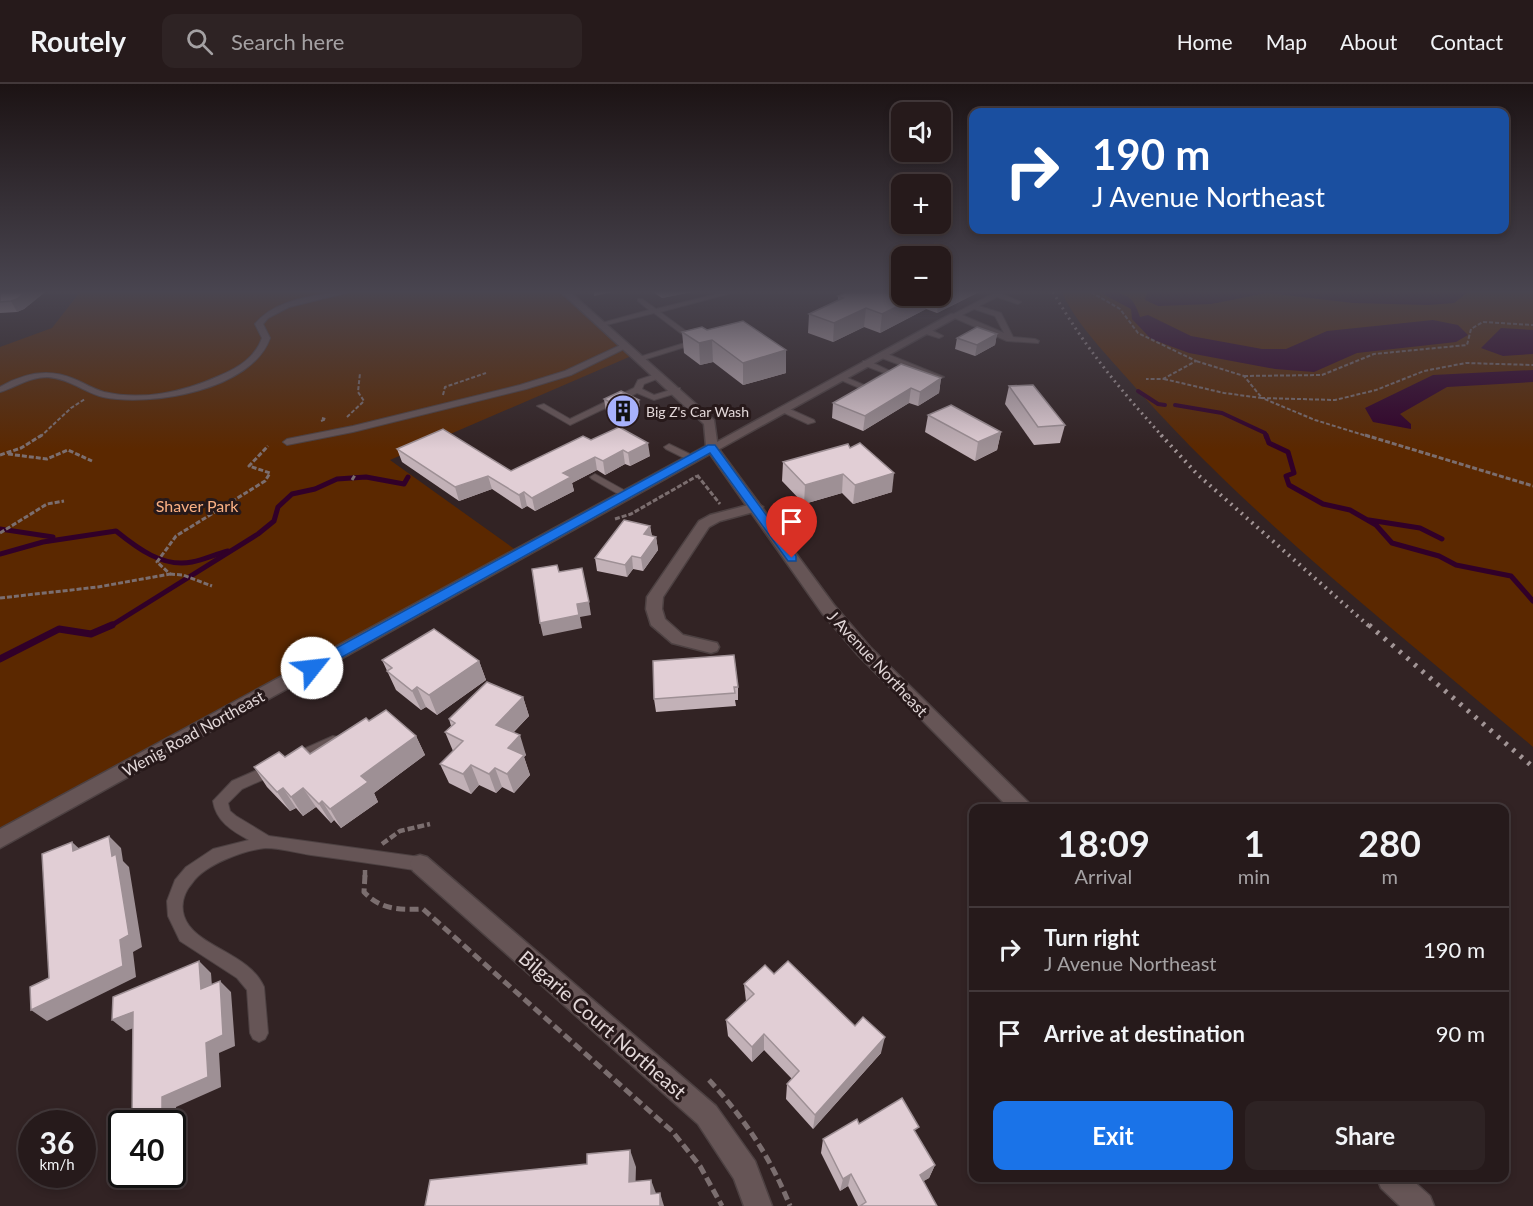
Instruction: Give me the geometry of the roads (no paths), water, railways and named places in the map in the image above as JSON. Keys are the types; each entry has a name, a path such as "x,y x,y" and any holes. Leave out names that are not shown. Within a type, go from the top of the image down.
{"street":[{"name":"Wenig Road Northeast","path":"0,839 628,496 692,464 712,448 902,344"},
{"name":"J Avenue Northeast","path":"626,346 710,423 712,448 828,609 864,651 1017,804"},
{"path":"711,647 678,639 666,631 657,621 655,597 697,531 715,518 756,507"},
{"name":"Bilgarie Court Northeast","path":"420,864 707,1114 745,1170 758,1206"},
{"path":"1395,1182 1420,1206"}],"lane":[{"path":"0,390 22,378 49,375 64,377 99,393 128,397 158,397 190,391 245,366 263,349 264,344"},
{"path":"640,358 689,344"},
{"path":"287,442 353,429 523,387 568,373 626,346"},
{"path":"882,355 940,377"},
{"path":"840,378 864,388 890,372 866,363"},
{"path":"541,406 570,422 637,390 640,382 659,375"},
{"path":"637,390 654,398 676,390"},
{"path":"783,409 811,422"},
{"path":"669,447 692,464"},
{"path":"595,477 628,496"},
{"path":"347,735 237,785 220,801 220,808 226,816 266,842 420,864"},
{"path":"259,1034 255,987 243,972 186,936 176,916 175,901 186,879 208,859 266,842"}],"waterway":[{"path":"1138,391 1158,404 1165,405"},
{"path":"1175,405 1222,413 1265,433 1266,437"},
{"path":"1266,435 1269,443 1288,452 1294,473 1286,476 1289,485 1323,504 1350,510 1376,525 1392,543 1439,556 1456,565 1511,576 1533,601"},
{"path":"109,627 258,534 274,521 278,507 292,494 315,489 337,479 366,477 404,484 408,477"},
{"path":"1369,520 1420,528 1442,539"},
{"path":"0,529 53,537"},
{"path":"0,554 43,542 116,531 142,550 171,562 192,562 228,551"},
{"path":"0,659 59,629 91,634 112,625"}],"railway":[{"path":"1087,344 1132,402 1163,437"},
{"path":"1161,435 1197,474 1370,627"},
{"path":"1369,625 1533,767"}],"place":[{"name":"Big Z's Car Wash","path":"623,411"}],"park label":[{"name":"Shaver Park","path":"197,505"}]}
